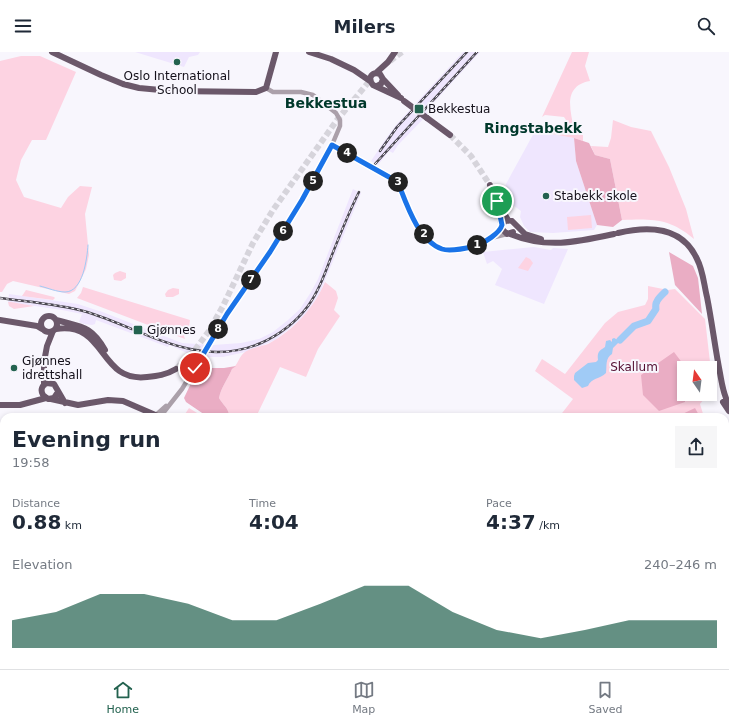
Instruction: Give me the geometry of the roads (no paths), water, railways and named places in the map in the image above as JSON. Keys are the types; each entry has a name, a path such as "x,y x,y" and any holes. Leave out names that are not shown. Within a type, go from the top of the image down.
{"main road":[{"path":"52,52 123,84 171,92 256,92 266,88 276,52"},
{"path":"309,52 331,59 354,70 370,81 372,85 395,94 450,135"},
{"path":"370,81 371,76 388,62 395,52"},
{"path":"377,86 381,84 388,62"},
{"path":"354,70 380,74 395,94"},
{"path":"490,185 508,220 512,221 525,234 543,240 573,241"},
{"path":"497,201 503,231 508,234 542,243 587,240 640,229 656,229 678,238 693,252 700,264 723,391 729,405"},
{"path":"502,226 504,221 508,220"},
{"path":"508,234 515,230 516,225"},
{"path":"0,320 34,322 41,320 48,315 52,316 56,320 78,325 90,331 101,342 109,361"},
{"path":"41,320 40,324 47,338 42,387 43,395 65,403 78,405 108,400 126,402 149,413"},
{"path":"47,346 57,325 56,320"},
{"path":"20,322 37,326 48,332 70,329 87,335 98,346 117,371 125,376 134,378 162,375 176,369"},
{"path":"718,366 716,372 719,392 724,405 729,411"},
{"path":"44,373 50,382 56,386 65,403"},
{"path":"32,401 42,387 50,382"},
{"path":"0,405 15,406 55,397 58,392"}],"street":[{"path":"162,413 182,390 227,314 282,234 305,196 332,145 340,126 338,115 309,93 298,91 275,92 266,88"},
{"path":"332,145 397,180 413,218 424,235 440,248 451,249 470,247 491,238 508,234"},
{"path":"491,238 502,226"}],"water":[{"path":"614,338 620,341 613,348 612,354 608,358 606,373 591,381 588,386 582,388 574,380 575,373 588,363 596,362 598,360 598,353 605,347 606,341 610,340 612,342 612,339"}],"waterway":[{"path":"40,286 65,292 71,291 76,287 83,274 87,258 88,245"},
{"path":"620,340 634,326 648,321 656,309 658,300 665,292"}],"tunnel":[{"path":"390,61 402,52"},
{"path":"176,369 194,351 209,331 223,306 253,243 273,210 337,120 372,78"},
{"path":"450,135 471,156 490,185"}],"railway":[{"path":"380,151 397,127 467,52"},
{"path":"375,164 477,52"},
{"path":"0,298 76,309 109,320 151,337 194,350 216,352 238,350 261,343 287,328 308,306 320,284 359,192"}],"place":[{"name":"Oslo International School","path":"177,62"},
{"name":"Bekkestua","path":"419,109"},
{"name":"Stabekk skole","path":"546,196"},
{"name":"Gjønnes","path":"138,330"},
{"name":"Gjønnes idrettshall","path":"14,368"}],"district":[{"name":"Bekkestua","path":"326,103"},
{"name":"Ringstabekk","path":"533,128"}],"park label":[{"name":"Skallum","path":"634,367"}]}
